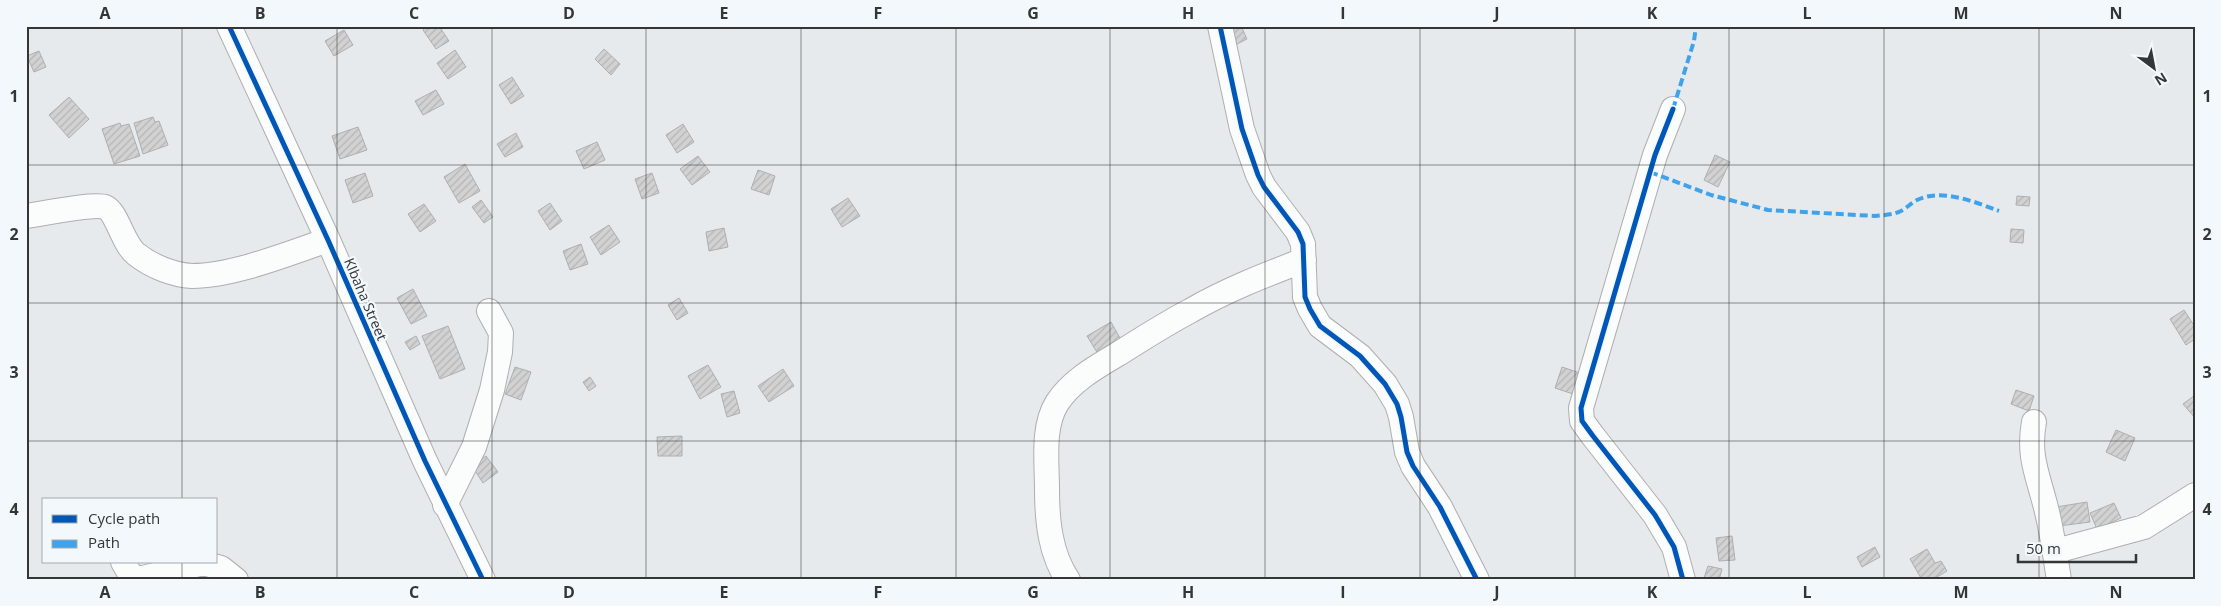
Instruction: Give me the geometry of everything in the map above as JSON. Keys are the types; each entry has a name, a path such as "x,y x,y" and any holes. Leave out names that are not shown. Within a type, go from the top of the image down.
{"street":[{"name":"KIbaha Street","path":"229,26 328,240 445,505 483,580"},
{"path":"1220,26 1242,129 1253,162 1264,187 1298,232 1303,244 1305,297 1310,309 1320,326 1360,356 1385,384 1397,404 1403,424 1407,452 1413,466 1440,507 1477,580"},
{"path":"1673,109 1655,155 1581,408 1582,420 1655,515 1674,547 1683,580"},
{"path":"26,216 94,206 105,207 114,218 126,243 134,252 156,266 192,276 215,274 248,266 328,240"},
{"path":"1068,580 1055,555 1047,504 1046,445 1050,421 1056,404 1077,381 1182,315 1228,292 1304,260"},
{"path":"445,505 474,447 492,390 500,352 501,333 489,310"},
{"path":"2034,422 2031,438 2033,467 2045,504 2056,551 2059,580"},
{"path":"2056,551 2144,527 2195,495"},
{"path":"124,564 130,574 139,578 198,564"},
{"path":"206,564 221,568 236,580"}],"building":[{"path":"428,26 439,26 449,41 436,49 423,30"},
{"path":"1235,26 1241,26 1247,39 1237,44 1230,29"},
{"path":"344,30 353,45 334,56 325,41"},
{"path":"604,49 620,64 611,75 595,59"},
{"path":"455,50 466,67 448,79 437,63"},
{"path":"39,51 46,67 34,72 27,56"},
{"path":"512,77 524,96 511,104 499,85"},
{"path":"436,90 444,104 423,115 415,101"},
{"path":"69,97 89,119 69,138 49,115"},
{"path":"153,117 155,122 159,121 168,145 143,154 134,123"},
{"path":"120,123 121,126 129,124 140,156 114,164 102,129"},
{"path":"683,124 694,142 677,153 666,135"},
{"path":"358,127 367,150 340,159 332,136"},
{"path":"516,133 523,147 505,157 497,144"},
{"path":"597,142 605,160 584,169 576,151"},
{"path":"1715,155 1730,162 1718,187 1704,180"},
{"path":"698,156 710,172 692,185 680,169"},
{"path":"465,164 480,191 459,203 444,177"},
{"path":"758,170 775,176 769,195 751,189"},
{"path":"365,173 373,196 353,203 345,180"},
{"path":"652,173 659,193 642,199 635,179"},
{"path":"2017,196 2030,197 2029,206 2016,205"},
{"path":"848,198 860,216 842,227 831,209"},
{"path":"481,200 493,217 484,223 472,207"},
{"path":"550,203 562,221 550,230 538,211"},
{"path":"424,204 436,221 420,232 408,214"},
{"path":"609,225 620,242 601,255 590,237"},
{"path":"724,228 728,247 709,251 706,232"},
{"path":"2011,229 2024,230 2023,243 2010,242"},
{"path":"581,244 588,264 570,270 563,251"},
{"path":"413,289 427,316 411,324 397,298"},
{"path":"679,298 688,313 677,320 668,305"},
{"path":"2184,310 2195,327 2195,339 2186,345 2170,319"},
{"path":"1111,322 1121,340 1098,354 1087,336"},
{"path":"448,326 465,369 440,379 422,336"},
{"path":"416,336 420,344 410,350 405,342"},
{"path":"708,365 721,387 700,399 688,376"},
{"path":"515,367 531,372 521,400 505,394"},
{"path":"1562,367 1583,374 1576,395 1555,388"},
{"path":"783,369 794,386 769,402 758,386"},
{"path":"590,377 596,386 589,391 583,382"},
{"path":"2016,390 2034,396 2029,411 2011,404"},
{"path":"734,391 740,413 727,417 721,394"},
{"path":"2195,395 2195,418 2183,404"},
{"path":"2116,430 2135,438 2125,461 2106,452"},
{"path":"682,436 682,456 658,456 657,437"},
{"path":"486,456 498,472 483,483 472,466"},
{"path":"2087,502 2090,522 2059,526 2056,507"},
{"path":"2114,503 2121,518 2097,529 2090,513"},
{"path":"1732,536 1735,560 1719,561 1716,538"},
{"path":"1875,547 1880,557 1862,567 1857,557"},
{"path":"1927,549 1935,563 1941,561 1947,571 1932,580 1922,580 1910,559"},
{"path":"1708,566 1722,569 1719,580 1704,578"}],"marked path":[{"path":"1673,109 1694,41 1696,26"},
{"path":"1650,172 1711,195 1768,210 1875,216 1888,215 1903,210 1917,200 1937,195 1958,198 1999,211"}],"cycle path":[{"path":"229,26 328,240 425,461 483,580"},
{"path":"1220,26 1242,129 1258,175 1264,187 1298,232 1303,244 1305,297 1310,309 1320,326 1360,356 1385,384 1397,404 1407,452 1413,466 1440,507 1477,580"},
{"path":"1673,109 1655,155 1581,408 1582,421 1655,515 1674,547 1683,580"}]}
